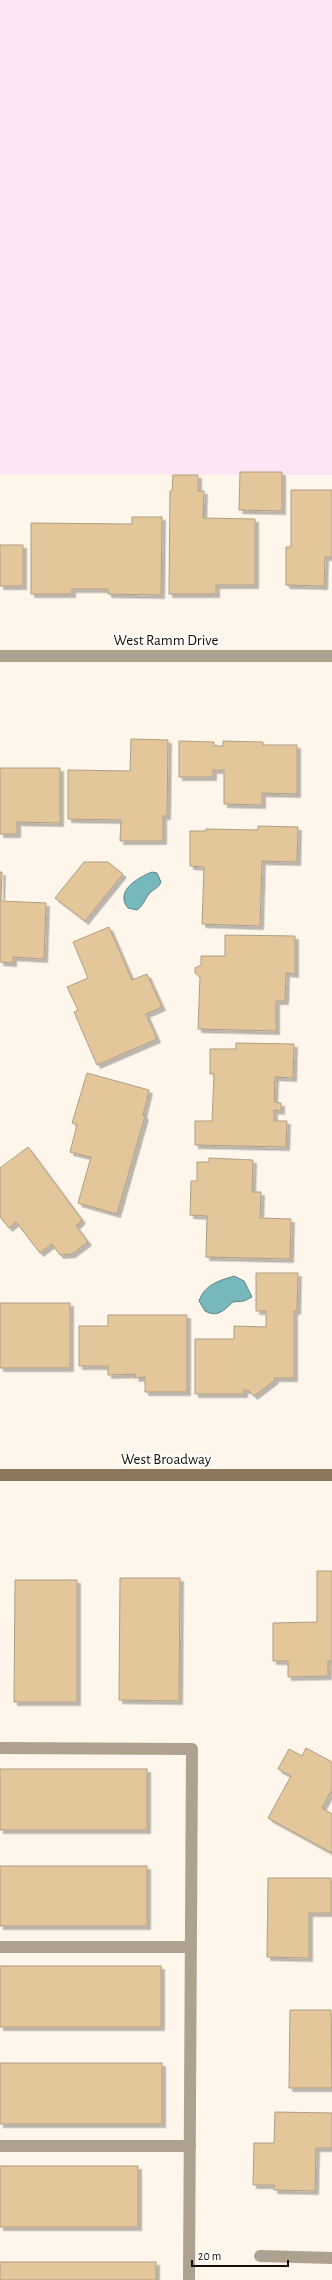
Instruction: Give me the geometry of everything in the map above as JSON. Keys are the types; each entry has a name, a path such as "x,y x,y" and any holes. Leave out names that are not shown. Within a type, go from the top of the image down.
{"main road":[{"name":"West Broadway","path":"0,1475 332,1475"}],"street":[{"name":"West Ramm Drive","path":"0,656 332,656"},
{"path":"0,1748 192,1749 189,2280"},
{"path":"0,1947 191,1947"},
{"path":"0,2146 190,2146"},
{"path":"260,2256 332,2258"}],"shaded area":[{"path":"0,0 332,0 332,475 0,474"}],"water":[{"path":"152,872 157,873 161,882 160,884 149,894 137,910 128,908 124,902 126,890 135,881"},
{"path":"234,1276 244,1281 252,1297 244,1301 233,1302 224,1310 214,1314 205,1311 199,1301 205,1291 213,1284"}],"building":[{"path":"240,472 282,472 282,511 239,510"},
{"path":"173,475 198,475 198,491 204,491 203,518 255,519 255,585 216,585 216,594 169,594 170,491 172,491"},
{"path":"291,490 332,490 332,557 325,557 324,586 286,585 286,547 291,547"},
{"path":"132,517 162,517 161,595 108,594 108,589 72,589 72,594 31,594 31,523 132,524"},
{"path":"0,545 23,545 23,586 0,586"},
{"path":"131,739 168,740 167,816 163,816 163,841 120,841 121,820 68,819 68,770 130,771"},
{"path":"179,741 214,742 214,746 223,746 223,741 263,742 263,745 297,745 297,794 262,793 262,805 224,804 224,770 213,770 213,777 179,777"},
{"path":"0,768 60,768 60,823 17,822 17,834 0,834"},
{"path":"258,826 298,827 297,862 262,861 260,926 202,924 204,867 190,866 190,831 206,831 206,829 258,830"},
{"path":"84,862 108,862 123,874 85,921 55,898"},
{"path":"0,872 2,872 1,901 46,903 44,959 13,957 13,963 0,962"},
{"path":"109,927 132,980 147,974 162,1007 146,1014 157,1039 97,1065 74,1012 78,1010 67,987 88,978 73,942"},
{"path":"225,935 295,936 295,974 286,973 285,1001 276,1001 276,1031 198,1029 200,977 195,973 195,968 201,965 201,956 225,956"},
{"path":"236,1043 294,1044 293,1078 275,1077 274,1102 281,1103 281,1111 274,1110 274,1121 287,1121 286,1147 195,1145 195,1121 212,1121 214,1074 210,1074 210,1049 236,1049"},
{"path":"87,1073 149,1090 143,1115 145,1116 117,1214 78,1203 91,1157 70,1152 77,1125 72,1123"},
{"path":"28,1147 82,1220 76,1226 88,1242 72,1254 60,1255 52,1244 40,1253 16,1222 9,1228 0,1217 0,1168"},
{"path":"209,1158 253,1160 252,1192 261,1192 260,1218 291,1219 290,1259 206,1257 207,1216 190,1215 191,1181 197,1181 197,1162 209,1162"},
{"path":"256,1273 298,1273 297,1311 294,1311 294,1378 274,1378 275,1380 254,1396 248,1390 244,1390 244,1394 195,1394 195,1339 234,1339 234,1326 266,1327 266,1311 256,1311"},
{"path":"0,1303 70,1303 70,1368 0,1368"},
{"path":"108,1315 187,1315 187,1392 145,1392 145,1377 135,1378 136,1374 108,1375 108,1366 79,1366 79,1326 108,1326"},
{"path":"317,1571 332,1571 332,1661 328,1661 328,1676 288,1677 288,1661 273,1661 273,1623 317,1622"},
{"path":"120,1578 180,1578 179,1701 119,1700"},
{"path":"15,1580 77,1580 77,1702 14,1702"},
{"path":"306,1748 332,1762 332,1789 322,1808 332,1814 332,1853 268,1818 291,1776 278,1769 289,1749 302,1756"},
{"path":"0,1769 147,1769 147,1830 0,1830"},
{"path":"0,1866 147,1866 147,1926 0,1926"},
{"path":"268,1878 331,1878 331,1913 309,1913 309,1958 267,1957"},
{"path":"0,1966 161,1966 161,2027 0,2027"},
{"path":"290,2010 331,2010 332,2088 289,2088"},
{"path":"0,2063 162,2063 162,2124 0,2124"},
{"path":"275,2112 332,2113 332,2148 316,2148 315,2191 274,2190 274,2185 253,2185 254,2143 274,2143"},
{"path":"0,2166 138,2166 138,2227 0,2227"},
{"path":"0,2262 156,2262 156,2280 0,2280"}]}
